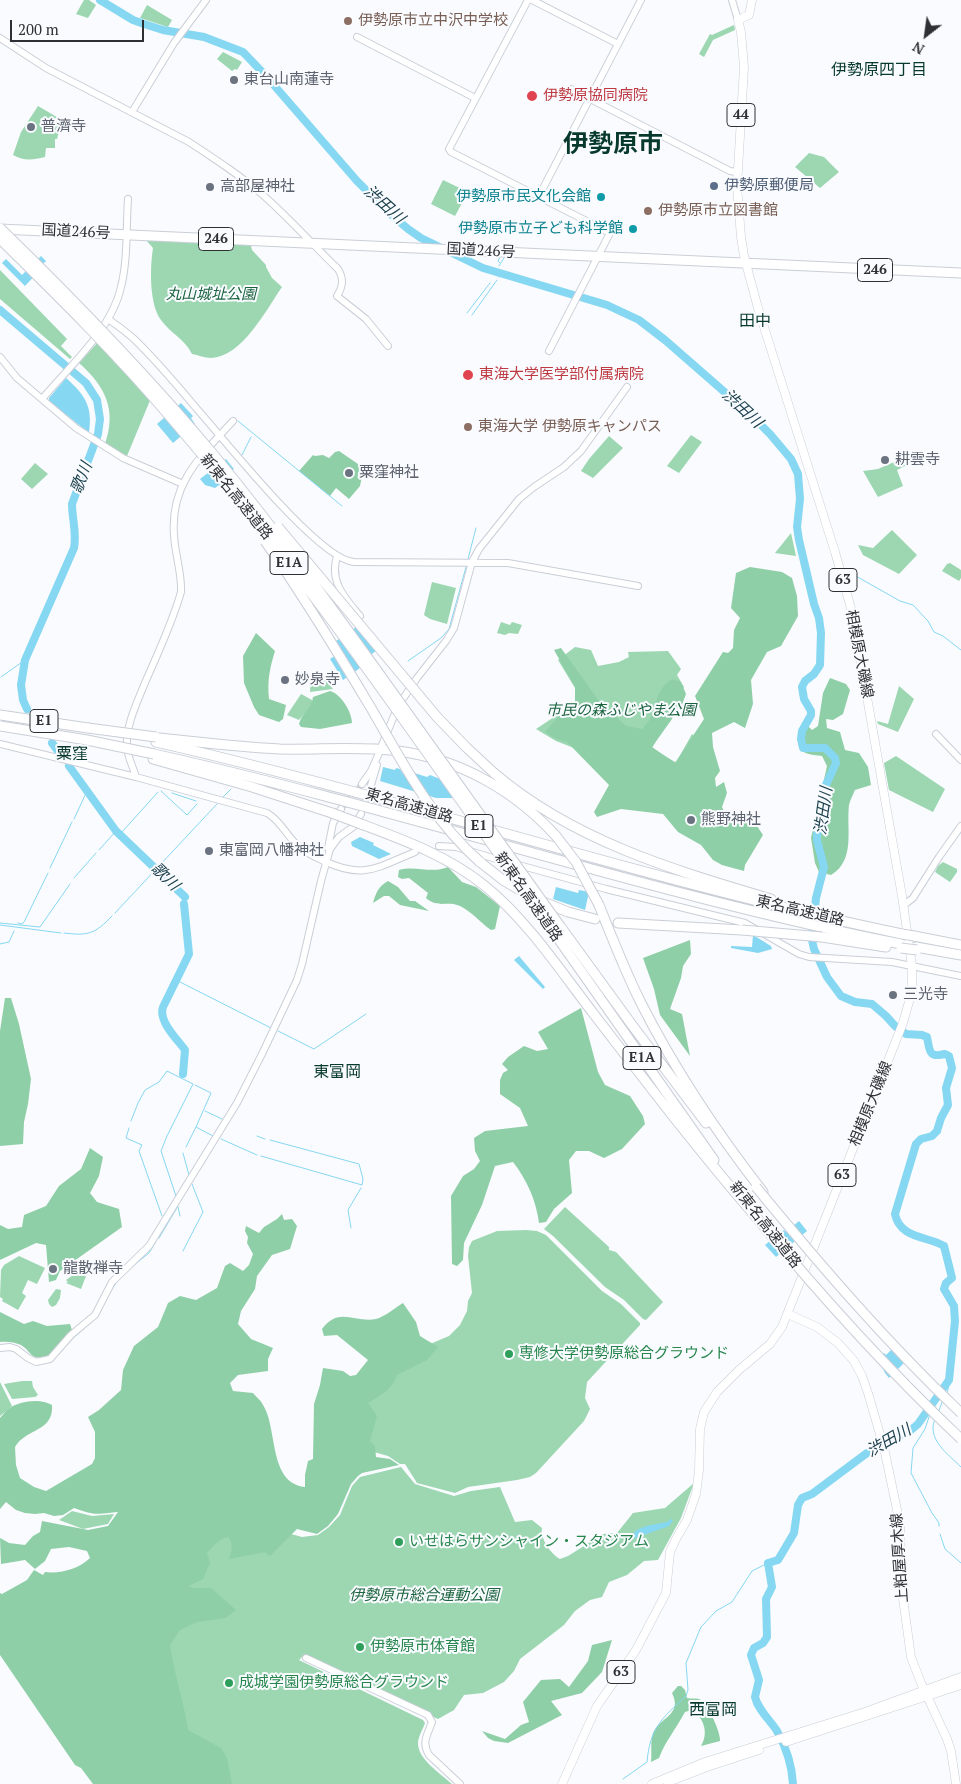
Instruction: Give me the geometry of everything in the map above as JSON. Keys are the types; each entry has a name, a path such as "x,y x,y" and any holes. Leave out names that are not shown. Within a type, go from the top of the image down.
{"highway":[{"name":"国道246号","path":"0,228 961,273"},
{"name":"新東名高速道路","path":"0,228 120,348 213,454 295,557 632,1025 757,1187 869,1320 932,1386 961,1413"},
{"name":"新東名高速道路","path":"0,238 108,348 188,438 285,558 742,1198 844,1320 961,1440"},
{"path":"188,438 251,522 319,621 428,805 449,832 480,862 516,888 568,912 595,919"},
{"path":"213,454 298,550 437,717 467,748 514,789 549,813 611,845 686,872 803,910"},
{"name":"E1","path":"0,715 156,739"},
{"name":"東名高速道路","path":"0,726 153,756 318,793 663,888 800,922 823,932"},
{"path":"156,739 255,747 398,751 422,756 462,769 502,789 525,806 556,836 576,862 599,904 630,980 661,1040 719,1133 757,1187"},
{"name":"東名高速道路","path":"156,739 318,781 630,868 897,933 961,944"},
{"path":"153,756 332,814 416,845 446,860 474,878 502,901 518,918 700,1152 742,1198"},
{"path":"618,923 742,930 823,932 961,955"}],"main road":[{"path":"738,20 749,15 752,0"},
{"name":"44","path":"738,20 744,68 737,172 739,221 746,264"},
{"name":"相模原大磯線","path":"562,1784 597,1706 636,1650 666,1593 670,1552 687,1520 696,1494 699,1471 700,1429 704,1412 714,1396 733,1376 770,1344 782,1327 903,1025 912,991 912,966 904,905 852,612 746,264"},
{"name":"上粕屋厚木線","path":"788,1314 817,1327 829,1335 854,1361 862,1376 883,1444 900,1524 901,1580 909,1643 915,1667 947,1739 951,1751 956,1784"},
{"path":"926,1693 961,1678"},
{"path":"652,1784 705,1762 794,1738 866,1712 926,1693 961,1685"},
{"path":"664,1784 773,1744"}],"street":[{"path":"132,112 178,37 206,0"},
{"path":"528,0 475,98 450,150 610,233 549,351"},
{"path":"532,0 618,44"},
{"path":"539,196 641,0"},
{"path":"732,0 738,20"},
{"path":"358,37 475,98"},
{"path":"0,38 46,68 189,142 226,166 264,196 338,269 343,286 337,296 366,319 388,346"},
{"path":"571,89 730,171 737,172"},
{"path":"42,399 108,319 116,302 122,283 128,199"},
{"path":"108,319 135,340 293,517 344,560 354,562 519,564 638,586"},
{"path":"0,356 18,378 70,424 90,438 123,458 183,484"},
{"path":"382,745 398,706 455,627 472,562 479,549 519,499 564,467 581,451 626,387"},
{"path":"136,777 128,759 126,742 131,721 182,592 174,540 176,504 183,484 194,463 233,421"},
{"path":"337,556 334,568 336,583 342,594 360,616"},
{"path":"936,734 961,760"},
{"path":"0,744 136,777 267,813 276,819 299,848 343,869 364,871 415,852"},
{"path":"362,784 379,755 371,786"},
{"path":"0,1348 10,1347 16,1349 36,1362 47,1361 71,1335 95,1315 112,1282 142,1255 152,1243 237,1103 297,980 326,862 333,823 342,809"},
{"path":"326,862 334,843 353,827 361,814"},
{"path":"904,905 913,898 961,826"},
{"path":"439,846 456,847 606,889 745,923 790,949 810,957 892,962 961,976"},
{"path":"306,1658 428,1716 432,1722 425,1740 426,1750 460,1784"}],"green space":[{"path":"84,0 89,0 96,5 88,18 76,14"},
{"path":"147,5 172,20 168,27 140,18"},
{"path":"734,25 735,30 713,40 704,57 699,54 710,34 712,35"},
{"path":"223,52 242,62 237,70 232,71 217,59"},
{"path":"38,106 62,120 57,139 55,139 55,148 46,148 45,157 28,159 17,157 13,155 21,132"},
{"path":"809,153 824,157 839,172 820,188 795,167"},
{"path":"443,180 468,192 455,216 431,204"},
{"name":"丸山城址公園","path":"146,240 241,243 251,246 252,250 266,265 272,278 282,287 252,331 233,350 222,356 211,358 192,354 185,344 165,325 157,313 151,285 153,248"},
{"path":"0,270 67,339 61,346 72,357 70,359 0,299"},
{"path":"99,341 151,398 127,456 105,444 110,420 106,399 96,380 79,363"},
{"path":"691,435 702,442 679,473 667,466"},
{"path":"609,436 623,448 593,478 581,471"},
{"path":"339,451 358,464 363,471 360,486 349,499 336,488 330,496 299,471 313,455 323,455 329,458"},
{"path":"910,455 913,462 897,470 903,486 878,497 863,471 878,469"},
{"path":"35,463 48,474 32,489 21,479"},
{"path":"892,530 917,555 899,574 863,555 858,545 873,548"},
{"path":"791,533 796,556 775,553"},
{"path":"950,563 961,570 959,581 942,571"},
{"path":"750,567 782,572 792,578 797,596 798,616 781,646 767,652 751,680 753,704 745,728 734,722 712,733 713,747 720,771 715,778 716,787 724,782 727,793 722,807 725,814 751,817 763,835 745,865 744,871 722,865 713,860 701,845 678,832 663,814 621,809 597,817 594,812 609,785 567,742 556,739 545,732 562,712 575,712 575,687 554,650 561,648 599,701 626,726 642,729 650,719 663,687 672,679 681,682 686,694 680,710 675,711 672,719 652,747 675,763 704,719 695,696 723,652 728,653 733,648 734,630 740,618 731,608 736,573"},
{"path":"432,582 456,588 447,624 430,619 424,615"},
{"path":"501,622 510,625 512,622 522,625 518,634 509,633 505,635 497,633"},
{"path":"256,633 275,651 269,674 268,692 269,699 286,705 283,719 279,722 259,715 244,683 243,656"},
{"name":"市民の森ふじやま公園","path":"575,647 591,650 598,666 619,662 629,657 628,652 668,651 681,669 677,675 684,687 652,748 675,762 692,734 696,738 681,768 600,761 592,755 556,741 536,729 557,715 572,714 578,693 558,660"},
{"path":"313,676 323,676 333,689 310,692 311,678"},
{"path":"830,678 846,684 850,690 843,714 833,720 826,719 827,728 840,732 845,750 859,753 868,767 871,785 855,790 849,805 847,853 839,869 831,875 819,872 815,863 811,838 827,766 822,756 805,753 798,743 800,730 808,726 812,730 818,726 823,693"},
{"path":"899,686 914,699 898,732 878,724 877,721 888,724"},
{"path":"330,691 345,704 352,723 320,729 301,727 299,724 300,720 311,704 313,697"},
{"path":"301,694 312,700 313,703 299,720 287,715"},
{"path":"896,756 945,789 933,812 889,790 884,763"},
{"path":"943,862 957,869 950,882 935,872"},
{"path":"448,867 462,882 476,887 500,906 495,929 491,930 468,911 456,904 439,904 430,901 426,898 428,893 409,878 402,879 398,877 399,870 411,868 436,870"},
{"path":"388,881 398,887 410,901 415,901 429,911 400,905 389,896 384,896 373,903 378,890"},
{"path":"690,940 691,954 683,966 681,978 670,1009 682,1014 690,1056 660,1015 654,989 643,958"},
{"path":"5,998 11,998 19,1024 31,1079 24,1122 23,1144 0,1146 0,1031"},
{"path":"581,1008 598,1072 605,1085 630,1096 643,1116 645,1124 622,1149 604,1158 589,1151 576,1151 569,1160 572,1193 554,1209 546,1222 539,1223 536,1206 530,1191 523,1176 513,1162 495,1166 482,1205 464,1243 463,1260 457,1266 452,1264 451,1196 463,1176 474,1169 480,1161 475,1151 474,1138 485,1131 528,1126 520,1108 500,1094 500,1080 503,1073 508,1070 502,1064 508,1057 524,1046 537,1051 548,1049 538,1032"},
{"path":"90,1148 103,1157 99,1176 90,1193 97,1202 119,1209 122,1227 60,1271 56,1280 49,1282 46,1245 36,1243 0,1260 0,1225 8,1229 22,1227 24,1215 46,1206 59,1186 81,1169"},
{"name":"専修大学伊勢原総合グラウンド","path":"565,1207 609,1247 609,1250 616,1252 663,1302 646,1320 624,1300 605,1287 544,1229"},
{"path":"282,1214 284,1220 292,1219 297,1226 290,1249 272,1255 257,1276 255,1289 241,1311 238,1324 251,1339 273,1348 268,1359 268,1371 238,1375 230,1383 233,1391 253,1393 261,1402 268,1415 279,1465 285,1476 293,1483 305,1487 308,1461 313,1459 314,1404 323,1368 343,1371 350,1376 356,1375 368,1360 337,1335 324,1336 322,1329 335,1318 376,1319 403,1303 416,1322 420,1336 438,1347 427,1360 397,1375 382,1395 368,1403 377,1416 370,1441 375,1446 376,1457 390,1459 399,1465 362,1473 351,1484 338,1514 328,1526 317,1534 297,1529 270,1556 265,1552 229,1559 232,1548 231,1542 228,1537 222,1539 207,1553 210,1563 203,1579 189,1586 192,1588 211,1588 236,1610 226,1618 197,1622 180,1630 170,1645 188,1730 221,1748 227,1758 232,1784 93,1784 81,1768 75,1765 0,1655 0,1593 2,1594 27,1580 34,1570 43,1575 45,1572 63,1571 75,1568 90,1558 87,1551 69,1547 51,1549 45,1561 35,1569 25,1560 1,1564 0,1538 9,1543 25,1545 33,1536 40,1532 42,1521 88,1530 108,1526 118,1512 96,1514 74,1508 63,1515 54,1516 44,1513 25,1513 16,1510 6,1502 0,1509 0,1418 8,1409 24,1402 36,1401 52,1405 49,1420 26,1436 15,1447 16,1465 20,1478 34,1487 46,1491 92,1464 95,1458 95,1432 88,1417 99,1410 121,1390 123,1370 134,1346 158,1327 168,1303 180,1296 196,1300 217,1288 225,1266 230,1263 243,1271 249,1265 253,1254 247,1243 246,1226 259,1233"},
{"name":"専修大学伊勢原総合グラウンド","path":"497,1231 537,1231 546,1235 602,1291 621,1304 640,1323 587,1382 585,1398 590,1409 584,1421 536,1473 530,1477 468,1487 455,1493 417,1483 405,1464 400,1464 388,1456 342,1443 373,1368 449,1336 460,1325 467,1311 468,1301 472,1293 468,1256 472,1241"},
{"path":"19,1256 45,1268 37,1284 28,1280 22,1293 26,1296 18,1310 2,1301 3,1299 0,1297 1,1270 4,1265"},
{"path":"76,1273 86,1276 81,1289 66,1283 68,1282 66,1280"},
{"path":"56,1289 61,1290 60,1298 56,1305 52,1307 48,1300"},
{"path":"0,1312 24,1324 33,1321 47,1326 70,1324 72,1330 49,1356 34,1357 19,1344 0,1342"},
{"path":"32,1381 38,1395 35,1397 12,1399 4,1384"},
{"path":"0,1382 12,1406 0,1416"},
{"name":"伊勢原市総合運動公園","path":"401,1467 415,1484 454,1496 471,1491 500,1487 515,1522 532,1520 542,1528 547,1546 560,1559 603,1534 617,1533 633,1513 665,1508 694,1483 681,1518 658,1560 644,1561 627,1575 609,1582 602,1597 590,1600 575,1611 564,1625 520,1659 514,1671 504,1682 483,1693 464,1695 454,1710 438,1719 305,1654 299,1660 423,1720 425,1723 418,1742 421,1754 430,1765 452,1784 152,1784 175,1538 284,1532 302,1537 318,1535 340,1515 352,1486 360,1477"},
{"path":"72,1511 92,1516 114,1514 108,1524 83,1529 59,1520"},
{"path":"612,1640 602,1672 582,1693 551,1701 562,1715 508,1743 494,1741 488,1738 482,1731 505,1739 521,1725 529,1722 523,1702 541,1680 560,1679 569,1687 588,1661 592,1645"},
{"path":"678,1686 685,1690 687,1698 699,1699 706,1705 716,1725 720,1741 701,1746 705,1736 702,1721 692,1710 685,1712 659,1758 651,1762 653,1733 673,1711 675,1700 672,1693"}],"water":[{"path":"41,256 46,261 25,286 2,263 6,259 22,275"},
{"path":"66,378 83,396 86,402 90,415 89,433 49,401 49,398"},
{"path":"181,403 193,416 191,418 195,424 173,443 157,424"},
{"path":"226,459 234,469 225,477 227,479 215,488 205,485 200,479"},
{"path":"356,627 376,651 365,659 367,663 343,680 330,659 342,651 336,641"},
{"path":"383,767 395,770 396,768 400,769 403,774 408,771 440,779 453,798 436,798 380,781"},
{"path":"360,837 391,854 379,859 352,846 351,842"},
{"path":"556,887 578,893 579,890 589,892 585,910 553,899"},
{"path":"753,935 771,946 772,949 758,953 731,948 731,946 752,947"},
{"path":"519,956 545,987 543,989 514,960"},
{"path":"799,1221 807,1231 776,1257 765,1245"},
{"path":"898,1343 911,1356 889,1378 878,1359 884,1353 886,1355"},
{"path":"671,1519 673,1520 669,1526 630,1540 636,1531 651,1525 667,1522"}],"waterway":[{"name":"渋田川","path":"100,0 133,20 163,30 204,37 243,52 357,181 388,212 421,238 483,268 607,305 639,320 665,340 752,416 791,459 798,474 800,499 797,527 821,633 820,665 802,687 804,699 811,711 811,715 802,731 801,739 803,748 825,748 835,758 836,763 825,787 824,818 817,834 824,867 816,898 812,940 814,949 827,977 841,996 855,1002 872,1004 906,1034 927,1037 933,1054 949,1056 952,1068 946,1088 948,1105 937,1131 932,1136 921,1139 916,1144 895,1214 898,1222 908,1232 944,1246 952,1278 946,1283 944,1289 954,1306 955,1321 949,1380 918,1424 911,1430 867,1453 812,1494 802,1498 798,1505 794,1533 778,1560 768,1563 772,1587 766,1599 767,1637 763,1643 754,1648 751,1655 759,1680 755,1697 764,1715 777,1731 783,1743 790,1764 793,1784"},
{"path":"500,257 498,261 500,263"},
{"path":"499,266 504,258"},
{"path":"472,315 497,280"},
{"path":"467,313 490,283"},
{"name":"歌川","path":"0,310 86,383 97,400 100,419 98,434 72,504 75,536 74,548 25,660 21,685 23,700 27,709"},
{"path":"238,421 342,506"},
{"path":"242,455 251,437"},
{"path":"468,559 476,528"},
{"path":"408,661 441,638 449,629 466,567"},
{"path":"854,575 900,601 913,605 928,621 934,632 943,636 961,650"},
{"path":"1,677 25,660"},
{"name":"歌川","path":"52,743 61,755"},
{"name":"歌川","path":"69,766 116,831 185,897"},
{"path":"223,797 231,789"},
{"path":"74,819 87,791"},
{"path":"161,791 187,815 197,804"},
{"path":"122,832 158,792"},
{"path":"172,793 196,801"},
{"path":"115,913 217,804"},
{"path":"50,868 72,822"},
{"path":"99,850 116,831"},
{"path":"74,878 96,853"},
{"path":"18,923 22,924 24,922 48,873"},
{"path":"0,923 40,927 70,884"},
{"name":"歌川","path":"164,1005 189,954 184,904"},
{"path":"64,933 85,934 91,932 101,927 112,916"},
{"path":"0,925 61,933"},
{"path":"0,944 9,942 14,931"},
{"path":"176,980 271,1028"},
{"name":"歌川","path":"163,1007 163,1018 166,1024 185,1050 183,1074"},
{"path":"278,1031 314,1049 366,1014"},
{"path":"131,1121 145,1090 159,1082 167,1071 193,1084 161,1151 176,1196"},
{"name":"歌川","path":"195,1085 211,1093 196,1127 213,1136"},
{"path":"205,1111 222,1119"},
{"path":"186,1147 196,1127"},
{"path":"129,1128 126,1138 142,1145 139,1151 162,1216"},
{"path":"257,1136 265,1139"},
{"name":"歌川","path":"221,1139 257,1155"},
{"path":"261,1156 362,1185 363,1179 359,1164 270,1140"},
{"path":"183,1153 189,1175"},
{"path":"183,1251 203,1212 192,1184"},
{"name":"歌川","path":"351,1228 348,1210 361,1188"},
{"path":"159,1238 178,1206"},
{"path":"178,1207 180,1216"},
{"path":"129,1269 149,1253 155,1243"},
{"path":"110,1292 116,1283"},
{"path":"53,1360 87,1326"},
{"name":"渋田川","path":"946,1395 949,1380"},
{"path":"938,1413 943,1400"},
{"path":"930,1414 925,1429 913,1448 911,1473 939,1526"},
{"path":"935,1419 933,1433 936,1440 961,1467"},
{"path":"940,1534 945,1549 961,1563"},
{"path":"623,1779 647,1762 654,1732 670,1711 686,1696 688,1690 686,1663 701,1627 716,1611 732,1602 752,1571 768,1563"}],"tunnel":[{"path":"341,809 362,784"}],"place":[{"name":"伊勢原市立中沢中学校","path":"348,21"},
{"name":"東台山南蓮寺","path":"234,80"},
{"name":"伊勢原協同病院","path":"532,96"},
{"name":"普濟寺","path":"31,127"},
{"name":"伊勢原郵便局","path":"714,186"},
{"name":"高部屋神社","path":"210,187"},
{"name":"伊勢原市民文化会館","path":"601,197"},
{"name":"伊勢原市立図書館","path":"648,211"},
{"name":"伊勢原市立子ども科学館","path":"633,229"},
{"name":"東海大学医学部付属病院","path":"468,375"},
{"name":"東海大学 伊勢原キャンパス","path":"468,427"},
{"name":"耕雲寺","path":"885,460"},
{"name":"粟窪神社","path":"349,473"},
{"name":"妙泉寺","path":"285,680"},
{"name":"熊野神社","path":"691,820"},
{"name":"東富岡八幡神社","path":"209,851"},
{"name":"三光寺","path":"893,995"},
{"name":"龍散禅寺","path":"53,1269"},
{"name":"専修大学伊勢原総合グラウンド","path":"509,1354"},
{"name":"いせはらサンシャイン・スタジアム","path":"399,1542"},
{"name":"伊勢原市体育館","path":"360,1647"},
{"name":"成城学園伊勢原総合グラウンド","path":"229,1683"}],"district":[{"name":"伊勢原四丁目","path":"879,70"},
{"name":"伊勢原市","path":"613,145"},
{"name":"田中","path":"755,321"},
{"name":"粟窪","path":"72,754"},
{"name":"東富岡","path":"337,1072"},
{"name":"西富岡","path":"713,1710"}]}
